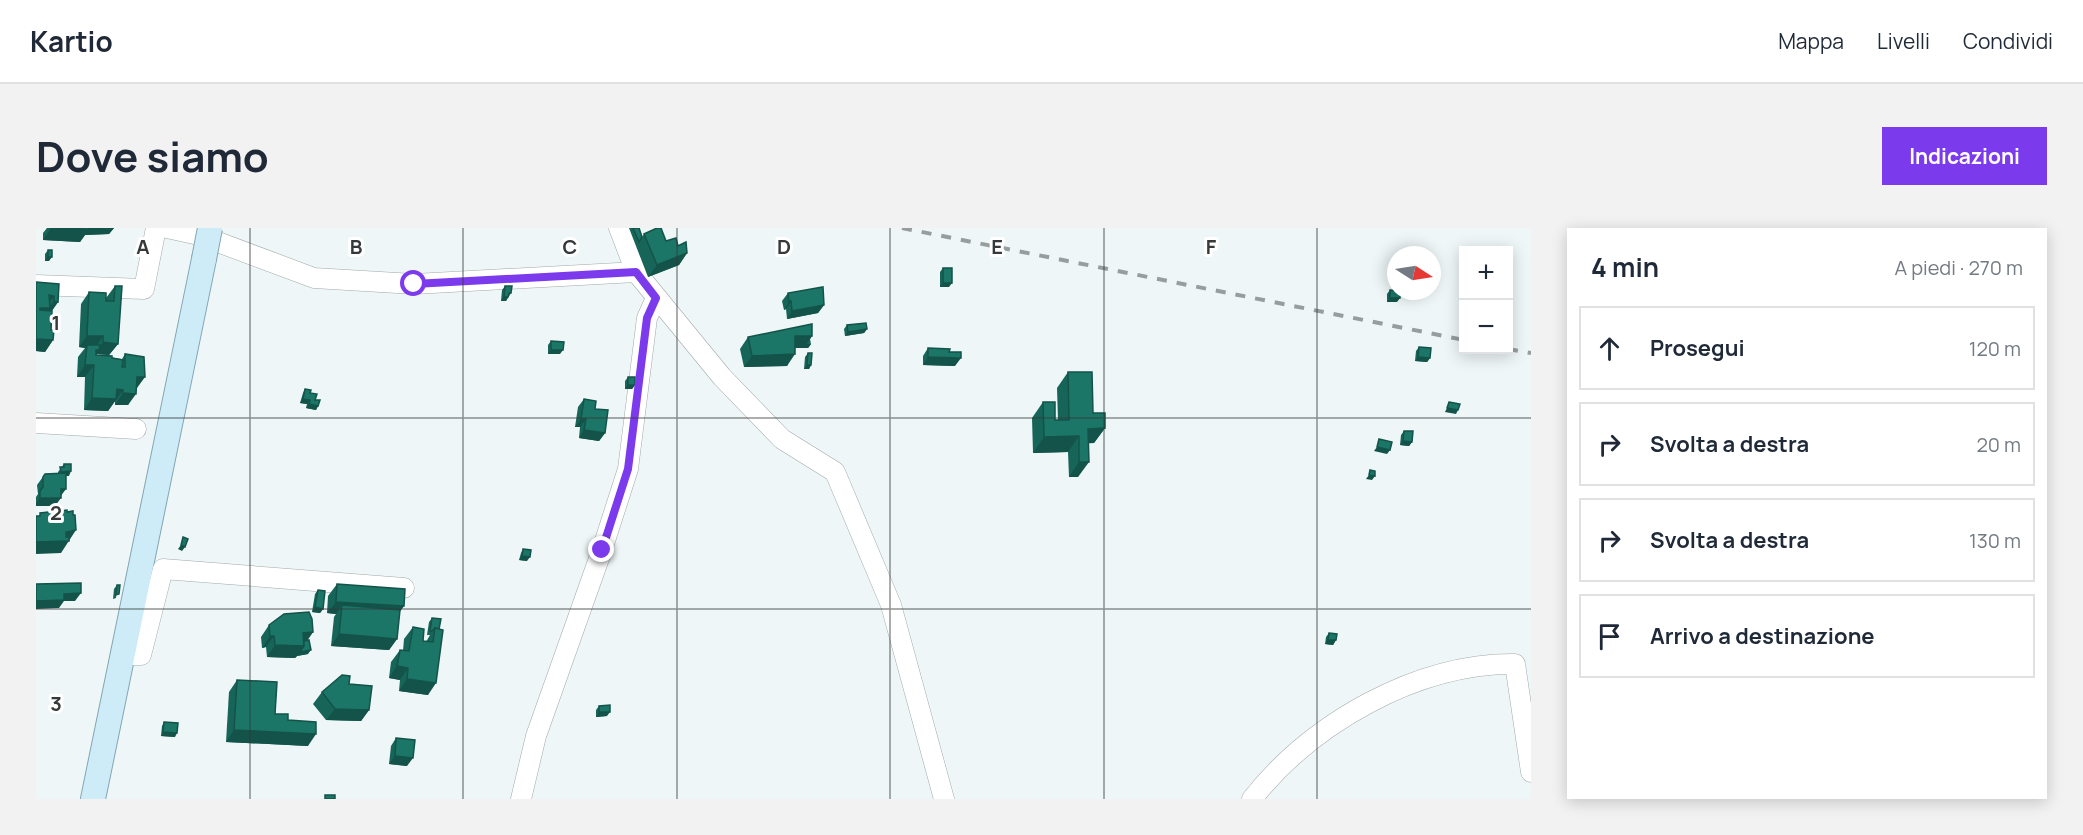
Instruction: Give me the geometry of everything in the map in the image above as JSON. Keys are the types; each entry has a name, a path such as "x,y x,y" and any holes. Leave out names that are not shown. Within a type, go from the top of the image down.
{"main road":[{"path":"93,799 210,228"}],"street":[{"path":"36,285 144,289 156,228"},
{"path":"167,228 199,235 314,278 414,284 636,272"},
{"path":"619,228 636,272 722,377 782,439 835,472 891,605 944,799"},
{"path":"522,799 536,736 602,550 628,469 647,318 656,298"},
{"path":"36,423 136,429"},
{"path":"122,655 141,655 163,569 404,588"},
{"path":"1252,799 1270,775 1306,744 1352,711 1406,686 1468,667 1492,664 1515,664 1531,772"}],"building":[{"path":"51,228 89,228 89,230"},
{"path":"633,228 639,228 642,237 639,242"},
{"path":"661,228 666,241 676,238 678,246 686,242 687,253 657,265 644,234"},
{"path":"48,250 52,250 52,257 48,257"},
{"path":"943,268 952,268 952,283 943,283"},
{"path":"36,282 59,284 58,302 54,301 54,296 49,295 50,308 40,308 40,310 52,311 53,340 36,339"},
{"path":"115,286 122,286 118,344 103,342 103,336 87,336 89,292 106,293 106,301 114,301"},
{"path":"505,286 512,286 508,297 504,297"},
{"path":"823,287 824,305 792,311 788,293"},
{"path":"866,323 867,329 848,332 847,325"},
{"path":"812,324 812,336 795,336 795,354 752,356 748,337"},
{"path":"551,341 564,342 563,350 551,350"},
{"path":"87,345 100,345 99,350 96,350 96,355 112,356 112,358 123,360 122,367 125,367 125,354 144,357 145,377 137,377 136,394 123,393 123,390 117,389 116,399 92,398 94,365 85,365"},
{"path":"1419,347 1431,348 1430,358 1418,357"},
{"path":"928,348 961,352 961,358 928,357"},
{"path":"808,353 812,353 811,365 807,365"},
{"path":"1068,372 1092,372 1093,413 1105,413 1105,428 1088,429 1089,462 1079,462 1079,436 1044,437 1043,402 1055,402 1055,420 1069,420"},
{"path":"628,377 635,377 635,385 628,385"},
{"path":"305,389 317,394 315,400 320,400 318,406 309,404 310,400 303,399"},
{"path":"584,399 596,401 595,409 608,410 605,433 584,430 586,419 581,419"},
{"path":"1449,402 1460,404 1458,410 1447,408"},
{"path":"1404,431 1413,431 1412,442 1403,441"},
{"path":"1379,439 1392,442 1390,450 1377,447"},
{"path":"64,464 71,464 71,471 61,472 60,467 64,467"},
{"path":"1370,470 1375,471 1375,476 1369,475"},
{"path":"66,473 66,489 61,489 61,498 40,498 45,474"},
{"path":"67,510 67,512 73,511 75,515 76,530 66,532 69,541 36,542 36,516 40,516 40,513"},
{"path":"183,537 188,539 185,547 181,545"},
{"path":"523,549 531,550 530,557 522,556"},
{"path":"81,583 81,593 64,594 64,600 36,601 36,584"},
{"path":"337,584 405,589 404,606 336,602"},
{"path":"117,585 120,585 119,594 116,595"},
{"path":"318,590 325,591 323,609 315,607"},
{"path":"342,605 400,610 397,639 339,634"},
{"path":"309,612 313,632 303,633 304,646 275,645 274,636 270,636 269,625 284,614"},
{"path":"432,618 441,619 439,629 435,628 430,631"},
{"path":"413,627 424,629 423,641 433,642 435,628 443,630 436,683 407,679 408,668 397,666 400,650 409,651"},
{"path":"1329,633 1337,634 1336,640 1328,640"},
{"path":"309,640 311,650 300,652 304,641"},
{"path":"342,675 350,676 349,684 372,686 369,710 335,709 322,692"},
{"path":"237,680 277,682 275,714 288,714 288,720 316,722 316,734 234,730"},
{"path":"610,705 610,712 599,712 599,706"},
{"path":"164,722 178,723 177,733 163,732"},
{"path":"396,738 415,740 413,758 395,756"},
{"path":"325,795 335,795 335,799 325,799"}],"railway":[{"path":"902,228 1459,339"},
{"path":"1513,350 1531,353"}],"route":[{"path":"414,284 636,272 656,298 647,318 628,469 602,550"}]}
